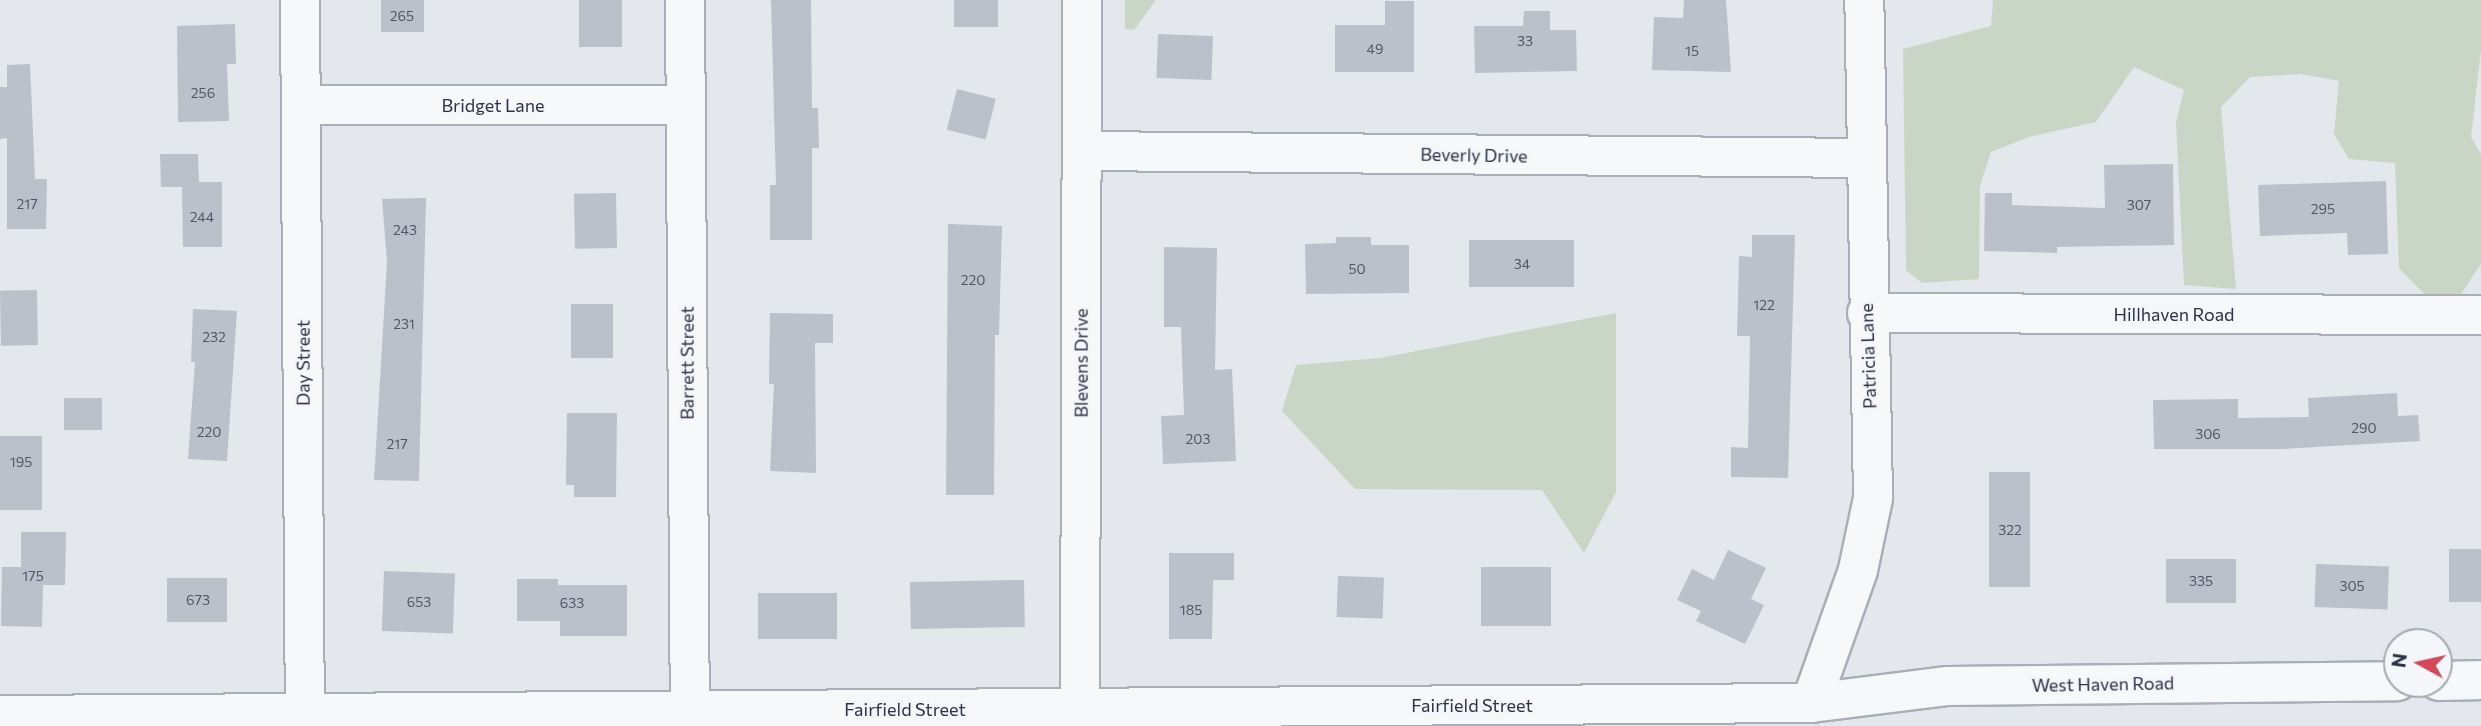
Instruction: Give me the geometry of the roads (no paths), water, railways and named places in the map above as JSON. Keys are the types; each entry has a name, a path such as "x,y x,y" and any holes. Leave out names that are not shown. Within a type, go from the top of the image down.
{"street":[{"name":"Day Street","path":"300,0 304,720"},
{"name":"Barrett Street","path":"685,0 690,718"},
{"name":"Blevens Drive","path":"1079,717 1082,0"},
{"name":"Patricia Lane","path":"1811,703 1858,570 1873,498 1867,313 1864,0"},
{"name":"Bridget Lane","path":"301,105 685,105"},
{"name":"Beverly Drive","path":"1082,151 1865,158"},
{"name":"Hillhaven Road","path":"1867,313 2481,315"},
{"path":"2453,681 2481,680"},
{"name":"West Haven Road","path":"1811,703 1948,686 2383,681"},
{"name":"Fairfield Street","path":"0,715 304,720 1079,717 1811,703"}]}
